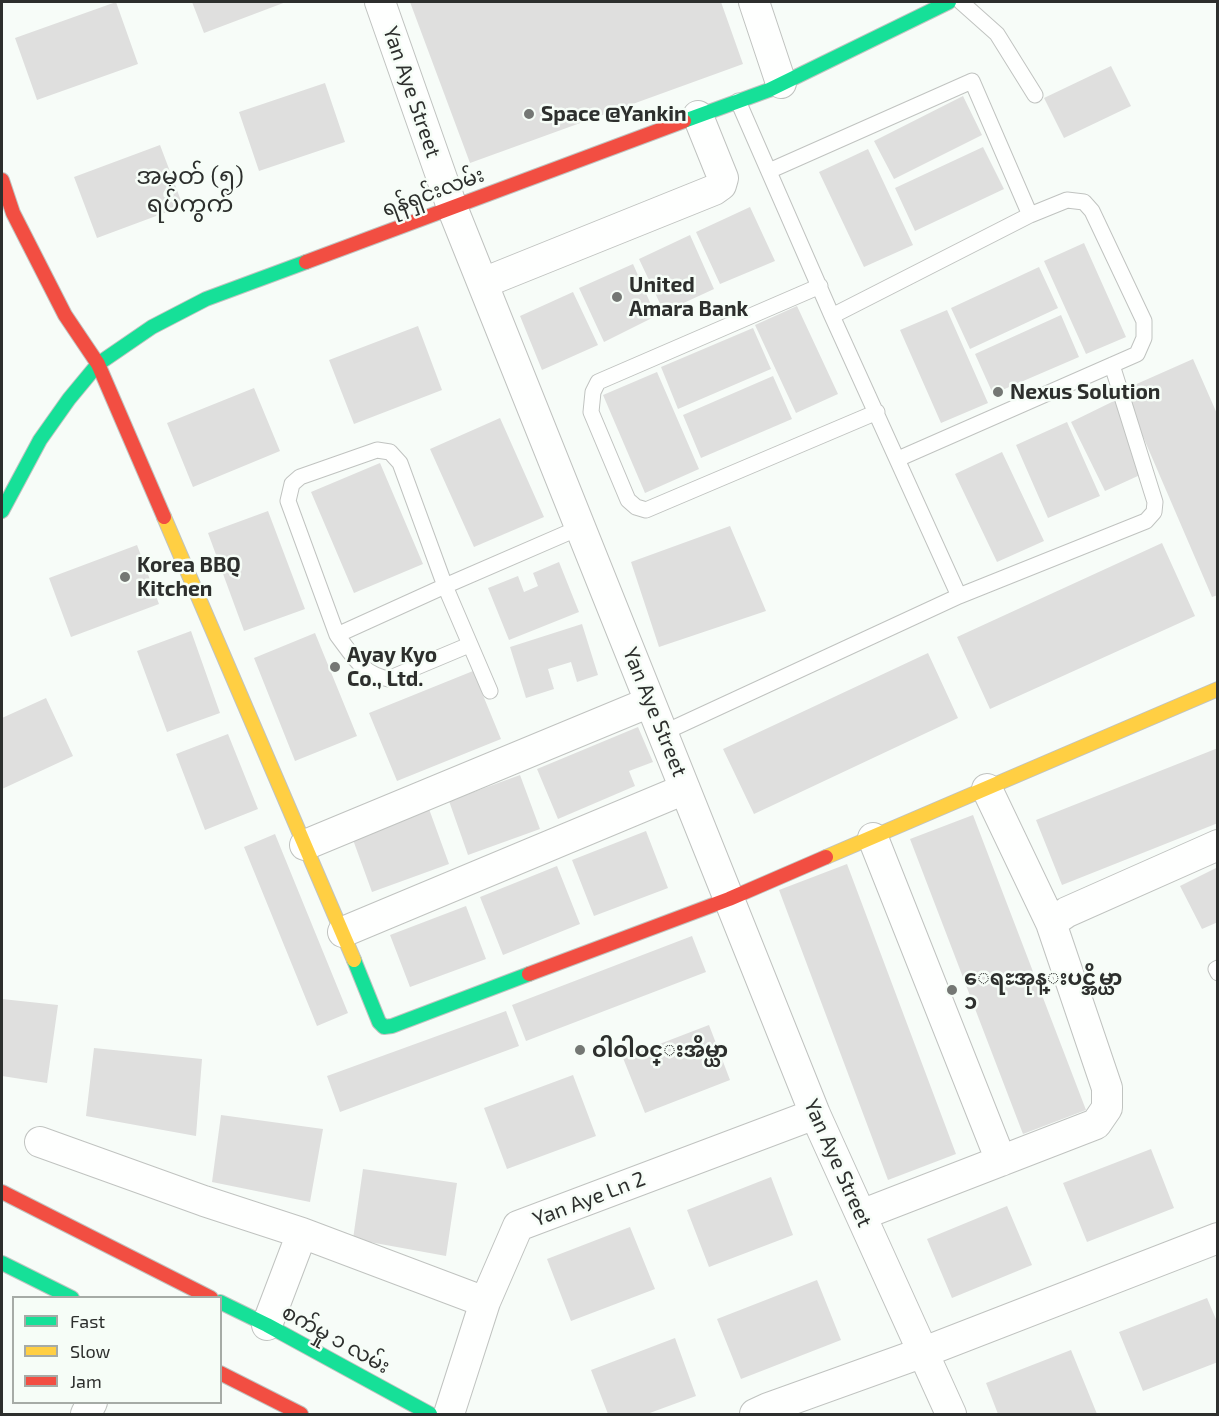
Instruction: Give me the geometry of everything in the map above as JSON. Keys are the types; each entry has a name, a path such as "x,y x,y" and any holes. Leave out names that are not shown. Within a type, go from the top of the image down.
{"street":[{"name":"Yan Aye Street","path":"380,2 452,207 815,1114 951,1414"},
{"path":"754,2 781,83"},
{"name":"ရန်ရှင်းလမ်း","path":"2,511 40,440 69,399 98,364 152,327 206,299 738,101 781,83 949,2"},
{"path":"483,283 714,190 721,185 723,178 698,116"},
{"path":"2,180 14,213 65,315 98,364 343,932 378,1023 384,1027 392,1026 729,899 1218,689"},
{"path":"305,845 650,702"},
{"path":"343,932 686,789"},
{"path":"861,1215 1096,1124 1107,1108 1107,1088 1051,923 987,789"},
{"path":"873,838 1001,1161"},
{"path":"1051,923 1067,912 1218,845"},
{"name":"Yan Aye Ln 2","path":"449,1414 485,1302 518,1226 815,1114"},
{"path":"40,1142 204,1201 302,1233 485,1302"},
{"path":"2,1192 207,1296"},
{"path":"267,1325 302,1233"},
{"path":"755,1414 924,1352 1218,1238"},
{"path":"2,1263 68,1296"},
{"name":"စက်မှု ၁ လမ်း","path":"222,1303 267,1325 430,1414"},
{"path":"222,1374 301,1414"}],"lane":[{"path":"961,2 997,34 1035,95"},
{"path":"769,171 972,81 1030,215"},
{"path":"738,101 832,316 960,596"},
{"path":"832,316 1030,215 1068,200 1084,202 1092,211 1144,321 1144,338 1137,354 898,459"},
{"path":"820,286 598,382 593,392 591,412 628,500 636,507 646,510 877,412"},
{"path":"663,733 960,596 1146,521 1154,512 1155,502 1112,365"},
{"path":"470,645 388,680 376,677 364,670 337,635 288,501 292,484 300,477 377,450 390,452 400,463 445,586 490,691"},
{"path":"337,635 581,527"},
{"path":"1218,968 1216,969 1218,973"}],"building":[{"path":"116,2 138,64 37,100 15,38"},
{"path":"192,2 286,2 204,33"},
{"name":"Space @Yankin","path":"410,2 721,2 743,64 470,163"},
{"path":"1111,66 1131,106 1064,138 1044,98"},
{"path":"325,83 345,142 259,171 239,112"},
{"path":"963,96 982,135 894,179 874,141"},
{"path":"160,145 183,206 97,238 74,177"},
{"path":"983,147 1004,189 915,231 895,188"},
{"path":"868,149 913,245 864,267 819,172"},
{"path":"750,207 775,261 720,284 696,232"},
{"path":"690,235 714,289 664,312 639,259"},
{"path":"1084,243 1126,337 1086,354 1044,261"},
{"path":"633,264 656,316 604,342 579,288"},
{"path":"1039,267 1058,308 970,349 951,308"},
{"path":"573,292 598,345 542,370 520,316"},
{"path":"797,306 838,394 796,413 755,325"},
{"path":"947,310 988,403 941,423 900,330"},
{"path":"1061,315 1079,357 993,394 975,354"},
{"path":"418,326 442,390 354,424 329,360"},
{"path":"753,328 771,369 678,409 661,367"},
{"path":"1193,359 1218,416 1218,595 1212,597 1123,390"},
{"path":"657,372 699,469 645,493 603,395"},
{"path":"773,376 792,419 701,458 683,415"},
{"path":"254,388 280,451 193,487 167,423"},
{"path":"1118,399 1151,470 1105,491 1071,422"},
{"path":"500,418 544,517 474,547 430,449"},
{"path":"1067,422 1100,496 1048,518 1016,445"},
{"path":"1002,452 1044,541 997,562 955,474"},
{"path":"380,463 423,564 354,593 311,492"},
{"path":"268,511 305,609 244,631 208,533"},
{"path":"730,526 766,611 659,647 631,562"},
{"path":"1162,543 1195,616 990,709 957,637"},
{"path":"137,545 159,604 71,637 49,578"},
{"path":"559,562 579,612 509,640 488,588 518,576 524,592 538,586 533,573"},
{"path":"582,624 598,675 577,682 571,662 548,669 554,689 526,698 510,647"},
{"path":"191,631 220,713 167,732 137,651"},
{"path":"315,633 357,736 295,761 254,658"},
{"path":"928,653 958,718 754,814 723,749"},
{"path":"473,671 501,739 397,781 369,713"},
{"path":"46,698 73,756 2,789 2,718"},
{"path":"638,727 653,762 629,771 635,786 558,819 537,769"},
{"path":"228,734 258,809 205,830 176,754"},
{"path":"1218,748 1218,823 1062,885 1036,820"},
{"path":"520,775 540,829 468,855 449,801"},
{"path":"429,809 449,864 372,892 352,837"},
{"path":"973,815 1086,1110 1023,1134 910,839"},
{"path":"646,831 668,888 594,916 572,860"},
{"path":"275,834 348,1013 317,1026 244,847"},
{"path":"847,864 956,1154 888,1180 779,890"},
{"path":"557,866 580,924 503,955 480,897"},
{"path":"1218,867 1218,922 1202,929 1180,886"},
{"path":"466,906 486,959 410,987 390,935"},
{"path":"692,936 706,972 526,1041 512,1005"},
{"path":"2,999 58,1005 47,1083 2,1076"},
{"path":"506,1011 519,1046 340,1112 327,1076"},
{"path":"709,1025 730,1080 645,1113 623,1058"},
{"path":"94,1048 202,1059 196,1136 86,1116"},
{"path":"573,1075 596,1136 507,1169 484,1108"},
{"path":"221,1115 323,1129 310,1202 212,1182"},
{"path":"1151,1149 1174,1208 1087,1242 1063,1183"},
{"path":"363,1169 457,1183 446,1256 353,1239"},
{"path":"771,1177 793,1235 709,1267 687,1210"},
{"path":"1007,1206 1032,1265 952,1298 927,1239"},
{"path":"630,1227 655,1289 571,1321 547,1259"},
{"path":"817,1280 841,1340 741,1379 717,1319"},
{"path":"1207,1298 1218,1324 1218,1362 1143,1391 1119,1332"},
{"path":"675,1338 696,1396 647,1414 608,1414 591,1370"},
{"path":"1071,1350 1097,1414 998,1414 986,1383"}],"traffic: fast":[{"path":"684,121 769,90 949,2"},
{"path":"2,511 40,440 69,399 98,364 152,327 206,299 306,262"},
{"path":"354,960 379,1022 384,1027 392,1026 529,974"},
{"path":"2,1263 68,1296"},
{"path":"222,1303 430,1414"}],"traffic: slow":[{"path":"164,517 354,960"},
{"path":"826,857 1218,689"}],"traffic: jam":[{"path":"306,262 684,121"},
{"path":"2,180 13,213 65,315 98,364 164,517"},
{"path":"529,974 729,899 826,857"},
{"path":"2,1192 207,1296"},
{"path":"222,1374 301,1414"}],"place":[{"name":"Space @Yankin","path":"529,114"},
{"name":"United Amara Bank","path":"617,297"},
{"name":"Nexus Solution","path":"998,392"},
{"name":"Korea BBQ Kitchen","path":"125,577"},
{"name":"Ayay Kyo Co., Ltd.","path":"335,667"},
{"name":"ေရႊအုန္းပင္အိမ္ယာ ၁","path":"952,990"},
{"name":"ဝါဝါဝင္းအိမ္ယာ","path":"580,1050"}],"district":[{"name":"အမှတ် (၅) ရပ်ကွက်","path":"190,190"}]}
